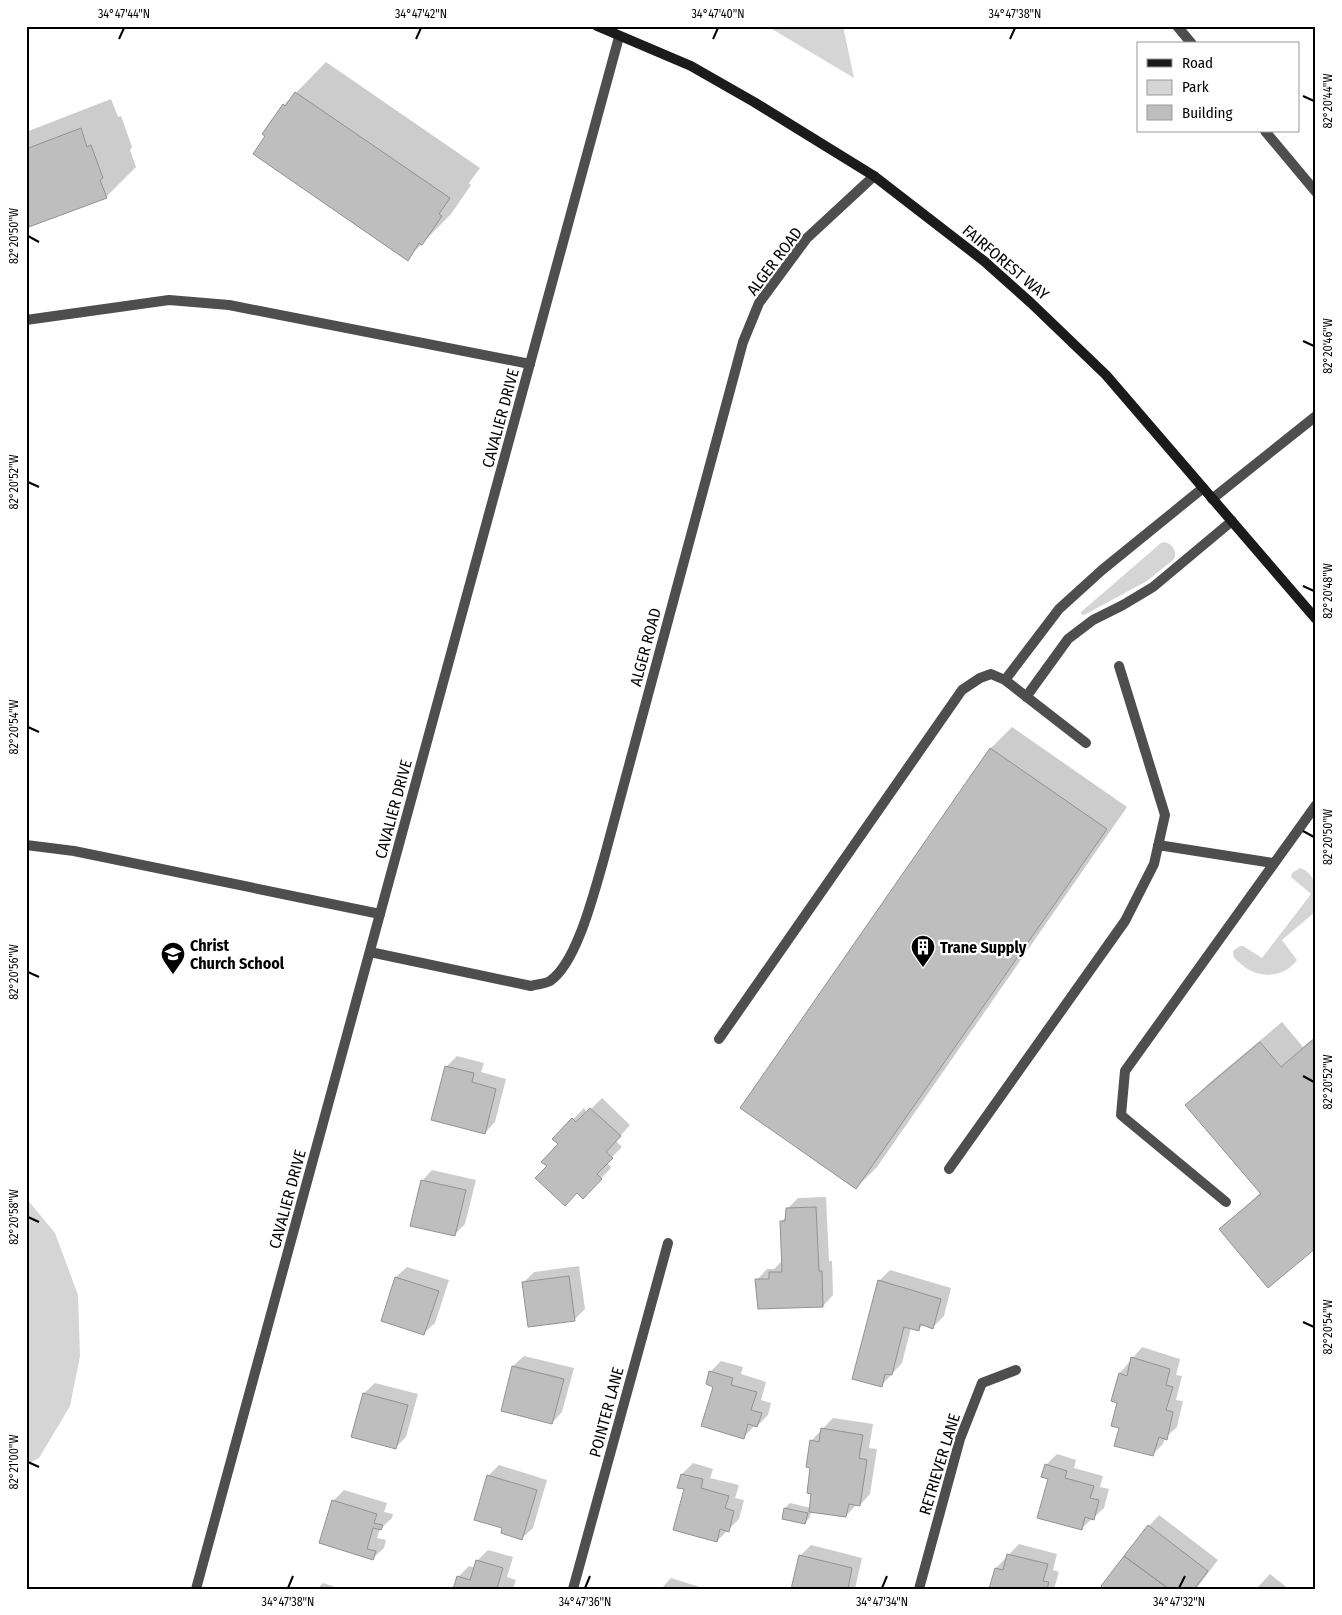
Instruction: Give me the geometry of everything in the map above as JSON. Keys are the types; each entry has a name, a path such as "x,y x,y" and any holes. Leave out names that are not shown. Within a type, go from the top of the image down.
{"main road":[{"name":"FAIRFOREST WAY","path":"597,26 691,66 754,102 874,176 984,261 1032,302 1106,375 1316,619"}],"street":[{"path":"1177,26 1190,42"},
{"name":"CAVALIER DRIVE","path":"196,1589 619,36"},
{"path":"1266,132 1316,192"},
{"name":"ALGER ROAD","path":"370,952 532,986 550,981 566,963 581,933 603,862 743,342 759,303 807,238 874,176"},
{"path":"26,320 169,300 228,305 530,364"},
{"path":"1212,498 1316,416"},
{"path":"1005,680 1059,609 1102,570 1203,488"},
{"path":"1026,697 1068,639 1093,620 1153,587 1232,521"},
{"path":"949,1169 1125,921 1154,864 1165,815 1119,666"},
{"path":"719,1040 962,690 980,678 992,674 1005,680 1086,743"},
{"path":"1226,1202 1121,1115 1125,1071 1316,805"},
{"path":"26,844 74,851 380,914"},
{"path":"1158,845 1273,863"},
{"name":"POINTER LANE","path":"573,1589 668,1243"},
{"name":"RETRIEVER LANE","path":"919,1589 960,1438 982,1384 1016,1370"}],"green space":[{"path":"767,26 843,26 854,78"},
{"path":"1165,542 1174,549 1174,559 1147,581 1084,615 1081,614 1161,543"},
{"path":"1300,868 1311,875 1313,880 1316,892 1316,911 1282,940 1297,960 1285,971 1277,974 1262,974 1247,969 1236,960 1233,951 1243,946 1262,958 1311,894 1291,877 1292,873"},
{"path":"26,1198 55,1233 78,1295 80,1356 70,1406 39,1458 26,1465"}],"building":[{"path":"295,92 450,198 439,214 442,216 422,245 419,243 408,261 253,154 265,136 262,134 283,104 285,106"},
{"path":"81,128 87,147 91,145 103,178 100,180 107,198 26,228 26,149"},
{"name":"Trane Supply","path":"990,748 1107,829 856,1189 740,1108"},
{"path":"1316,1037 1316,1248 1268,1288 1219,1229 1261,1194 1185,1105 1260,1042 1281,1067"},
{"path":"445,1066 474,1073 472,1082 496,1089 485,1134 431,1120"},
{"path":"590,1108 621,1136 606,1152 613,1158 597,1174 602,1179 583,1199 577,1193 565,1206 535,1178 547,1166 541,1162 558,1144 552,1139 572,1118 576,1122"},
{"path":"421,1180 466,1190 455,1236 410,1226"},
{"path":"816,1207 819,1271 822,1271 823,1307 758,1309 755,1279 769,1279 769,1272 782,1272 780,1221 785,1221 786,1208"},
{"path":"569,1276 575,1321 528,1327 522,1282"},
{"path":"395,1277 439,1291 424,1335 381,1321"},
{"path":"878,1280 941,1299 933,1329 920,1324 919,1331 904,1327 892,1375 885,1374 882,1387 852,1379"},
{"path":"1131,1357 1170,1369 1166,1385 1173,1387 1166,1410 1173,1412 1167,1440 1159,1437 1153,1456 1114,1446 1119,1428 1111,1426 1117,1403 1111,1401 1119,1373 1127,1376"},
{"path":"512,1366 564,1379 552,1424 501,1411"},
{"path":"709,1371 733,1378 731,1385 757,1392 751,1410 762,1413 757,1427 748,1424 744,1439 701,1426 713,1387 706,1384"},
{"path":"363,1393 408,1405 396,1449 351,1437"},
{"path":"821,1428 863,1435 859,1458 867,1460 860,1506 849,1504 846,1517 809,1512 811,1494 807,1493 810,1468 806,1467 810,1440 819,1442"},
{"path":"1045,1464 1067,1471 1065,1478 1094,1486 1090,1498 1099,1500 1094,1520 1085,1517 1082,1530 1037,1518 1048,1479 1041,1477"},
{"path":"681,1474 703,1479 701,1488 729,1496 725,1508 734,1511 729,1532 720,1529 717,1542 673,1530 684,1489 677,1488"},
{"path":"487,1475 537,1490 522,1540 501,1533 502,1528 474,1520"},
{"path":"332,1500 377,1514 374,1523 383,1525 381,1530 373,1528 367,1549 376,1551 373,1560 319,1543"},
{"path":"784,1508 808,1513 805,1524 782,1519"},
{"path":"1148,1525 1208,1571 1194,1589 1169,1589 1124,1556"},
{"path":"1007,1554 1048,1564 1043,1581 1049,1582 1047,1589 989,1589 995,1568 1003,1570"},
{"path":"799,1555 852,1568 848,1589 791,1589"},
{"path":"1124,1556 1169,1589 1104,1589 1101,1586"},
{"path":"476,1560 503,1568 497,1588 499,1589 453,1589 457,1576 470,1580"}],"place":[{"name":"Trane Supply","path":"923,968"},
{"name":"Christ Church School","path":"173,975"}]}
